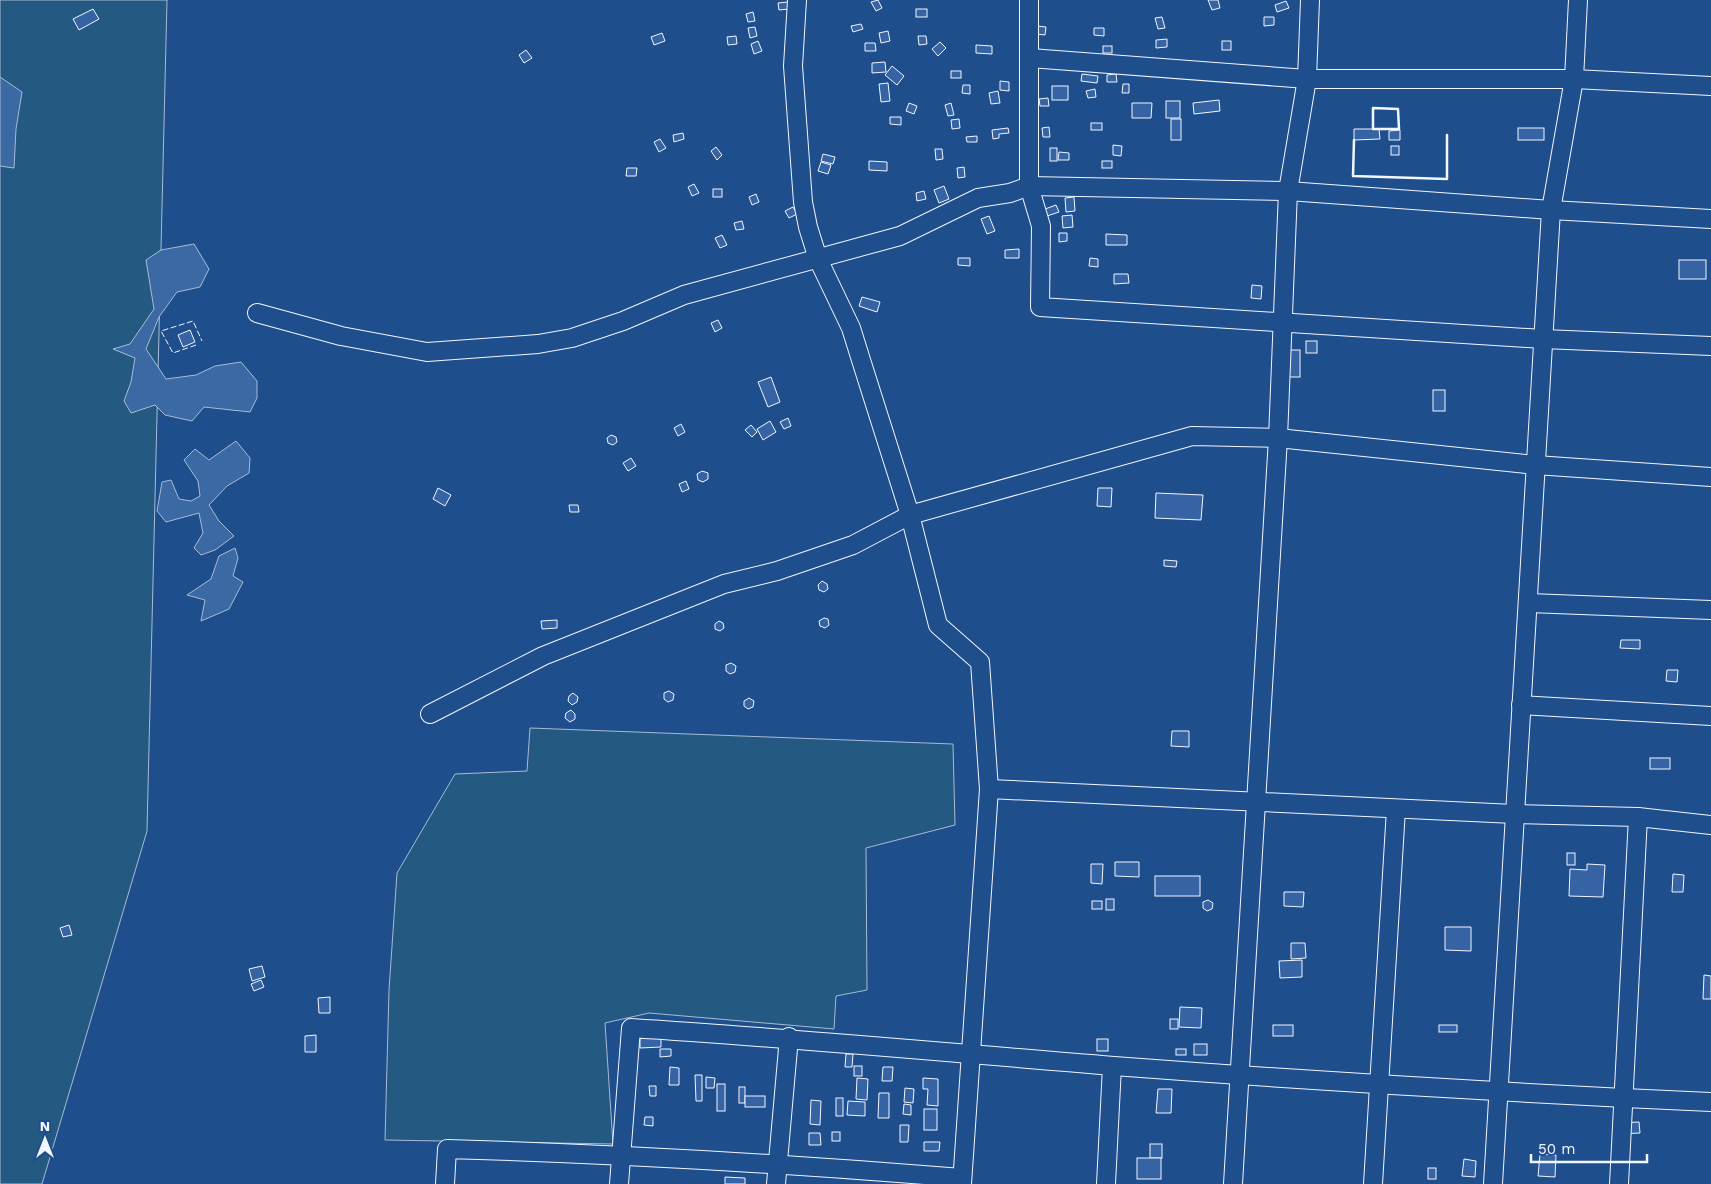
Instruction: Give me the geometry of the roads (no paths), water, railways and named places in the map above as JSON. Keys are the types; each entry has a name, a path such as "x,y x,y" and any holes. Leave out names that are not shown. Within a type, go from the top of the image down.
{"street":[{"path":"445,1184 447,1149 620,1154 777,1163 962,1181 989,789 980,662 938,625 910,515 851,328 818,259 803,202 796,123 793,66 797,0"},
{"path":"1029,0 1029,186 1041,226 1040,307 1543,339 1711,346"},
{"path":"1234,1184 1278,438 1288,190 1307,79 1310,0"},
{"path":"1493,1184 1551,210 1574,79 1578,0"},
{"path":"1030,58 1307,79 1574,79 1711,86"},
{"path":"257,313 341,336 427,352 538,344 589,332 623,321 684,295 755,274 900,236 978,198 1010,193 1029,186 1288,190 1551,210 1711,219"},
{"path":"430,714 543,656 724,584 777,571 853,545 910,515 1192,436 1278,438 1535,465 1711,477"},
{"path":"1529,603 1711,610"},
{"path":"1521,705 1711,716"},
{"path":"989,789 1396,809 1638,818 1711,825"},
{"path":"1373,1184 1396,809"},
{"path":"1619,1184 1638,818"},
{"path":"618,1184 631,1028 971,1052 1112,1066 1240,1075 1498,1092 1711,1102"},
{"path":"776,1184 789,1038"},
{"path":"1106,1184 1112,1066"}]}
